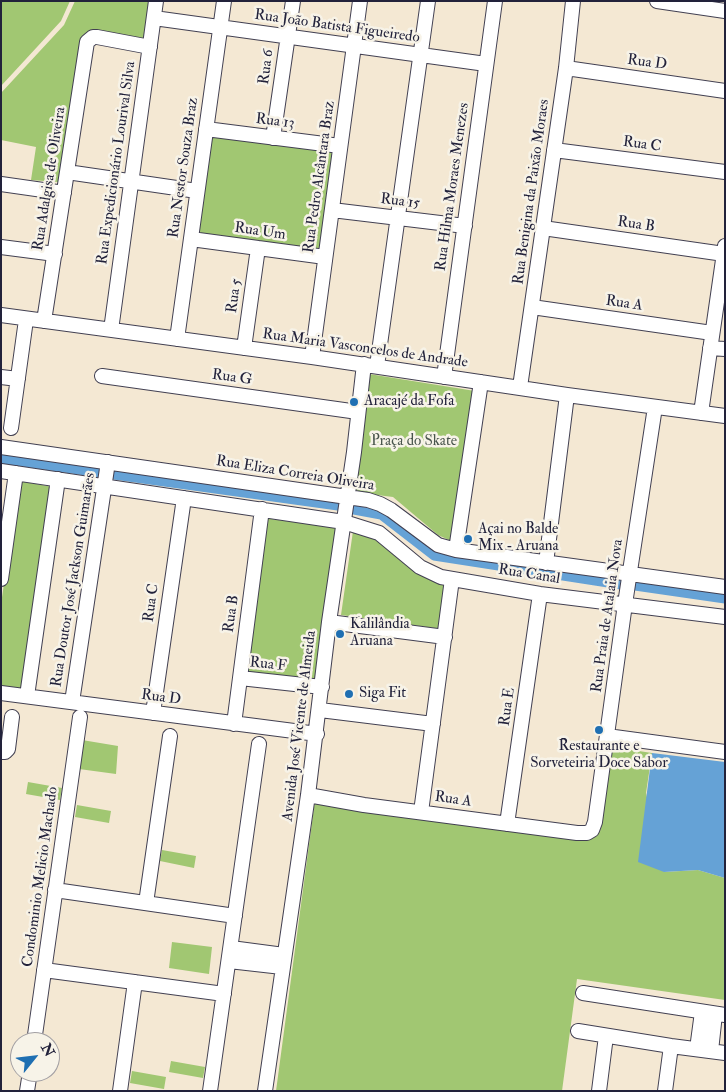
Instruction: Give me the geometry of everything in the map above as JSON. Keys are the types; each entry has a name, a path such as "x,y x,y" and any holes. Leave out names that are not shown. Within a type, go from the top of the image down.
{"street":[{"name":"Rua Expedicionário Lourival Silva","path":"111,330 156,1"},
{"name":"Rua Nestor Souza Braz","path":"177,339 224,1"},
{"name":"Rua 6","path":"274,138 293,1"},
{"name":"Rua Pedro Alcântara Braz","path":"312,357 360,1"},
{"name":"Avenida José Vicente de Almeida","path":"265,1091 317,734 329,622 358,412 355,395 370,365 398,218 428,1"},
{"name":"Rua Hilma Moraes Menezes","path":"444,377 495,1"},
{"name":"Rua Benigina da Paixão Moraes","path":"520,387 566,68 573,1"},
{"path":"657,1 725,11"},
{"name":"Rua João Batista Figueiredo","path":"154,18 486,64"},
{"name":"Rua Adalgisa de Oliveira","path":"44,320 87,42 93,37 97,37 150,47"},
{"name":"Rua D","path":"566,68 725,91"},
{"name":"Rua 13","path":"206,130 340,146"},
{"name":"Rua C","path":"554,150 725,172"},
{"path":"67,172 198,190"},
{"path":"1,184 64,192"},
{"name":"Rua 15","path":"332,210 464,226"},
{"name":"Rua B","path":"543,228 724,250"},
{"name":"Rua Um","path":"191,239 325,258"},
{"path":"1,247 55,254"},
{"name":"Rua 5","path":"244,348 258,248"},
{"path":"701,413 712,333 722,279 724,250"},
{"name":"Rua A","path":"532,307 712,333"},
{"name":"Rua Maria Vasconcelos de Andrade","path":"1,315 370,365 655,408 725,416"},
{"path":"11,428 25,327"},
{"path":"710,348 725,349"},
{"name":"Rua G","path":"102,376 358,412"},
{"path":"1,377 18,379"},
{"path":"456,550 481,382"},
{"path":"546,563 567,395"},
{"name":"Rua Praia de Atalaia Nova","path":"592,830 595,822 625,604 655,408"},
{"name":"Rua Eliza Correia Oliveira","path":"1,447 347,496 380,504 403,518 438,545 456,550 725,587"},
{"name":"Rua Doutor José Jackson Guimarães","path":"72,702 108,462"},
{"path":"1,471 344,522"},
{"path":"1,579 16,474"},
{"path":"27,696 58,479"},
{"name":"Rua C","path":"153,713 184,498"},
{"name":"Rua B","path":"234,724 262,510"},
{"name":"Rua Canal","path":"344,522 379,533 420,567 436,575 452,579 540,594 725,617"},
{"path":"421,812 452,579"},
{"name":"Rua E","path":"507,824 540,594"},
{"path":"329,622 445,638"},
{"name":"Rua F","path":"240,678 322,687"},
{"name":"Rua D","path":"1,693 317,734"},
{"path":"320,710 432,724"},
{"name":"Condominio Melicio Machado","path":"35,1032 80,717"},
{"path":"1,752 5,752 8,749 12,718"},
{"path":"146,903 170,736"},
{"path":"607,736 725,752"},
{"path":"210,1091 259,744"},
{"name":"Rua A","path":"308,796 584,834 592,830"},
{"path":"56,890 235,916"},
{"path":"230,955 283,961"},
{"path":"44,970 224,994"},
{"path":"120,1091 135,982"},
{"path":"582,993 714,1014"},
{"path":"696,1049 714,1014"},
{"path":"578,1031 718,1052 714,1014"},
{"path":"600,1091 606,1036"},
{"path":"665,1091 670,1046"}],"green space":[{"path":"1,1 70,1 61,21 1,86"},
{"path":"75,1 156,1 150,47 87,42 58,182 31,180 36,147 1,140 1,93 64,25"},
{"path":"210,133 336,150 322,251 197,234"},
{"name":"Praça do Skate","path":"369,374 475,391 451,541 438,535 393,497 361,493 355,489"},
{"path":"19,481 53,487 23,692 1,688 1,604"},
{"path":"264,518 337,528 316,684 243,674"},
{"path":"353,531 372,534 447,582 441,629 341,615"},
{"path":"82,740 118,746 116,774 79,769"},
{"path":"612,747 652,753 646,793 664,872 698,870 725,878 725,1000 577,979 562,1091 276,1091 315,800 585,840 593,838 600,831"},
{"path":"28,782 62,788 60,800 26,794"},
{"path":"77,805 111,811 109,823 75,817"},
{"path":"162,850 196,856 194,868 160,861"},
{"path":"172,942 212,947 209,974 169,968"},
{"path":"171,1061 205,1067 203,1078 169,1072"},
{"path":"132,1071 166,1077 164,1089 130,1083"}],"water":[{"path":"652,753 725,762 725,878 698,870 664,872 638,862"}],"waterway":[{"path":"1,459 100,473"},
{"path":"114,475 338,506"},
{"path":"354,510 381,515 434,556 621,585"},
{"path":"635,586 725,599"}],"place":[{"name":"Aracajé da Fofa","path":"354,402"},
{"name":"Açai no Balde Mix - Aruana","path":"468,539"},
{"name":"Kalilândia Aruana","path":"340,634"},
{"name":"Siga Fit","path":"349,694"},
{"name":"Restaurante e Sorveteiria Doce Sabor","path":"599,730"}]}
